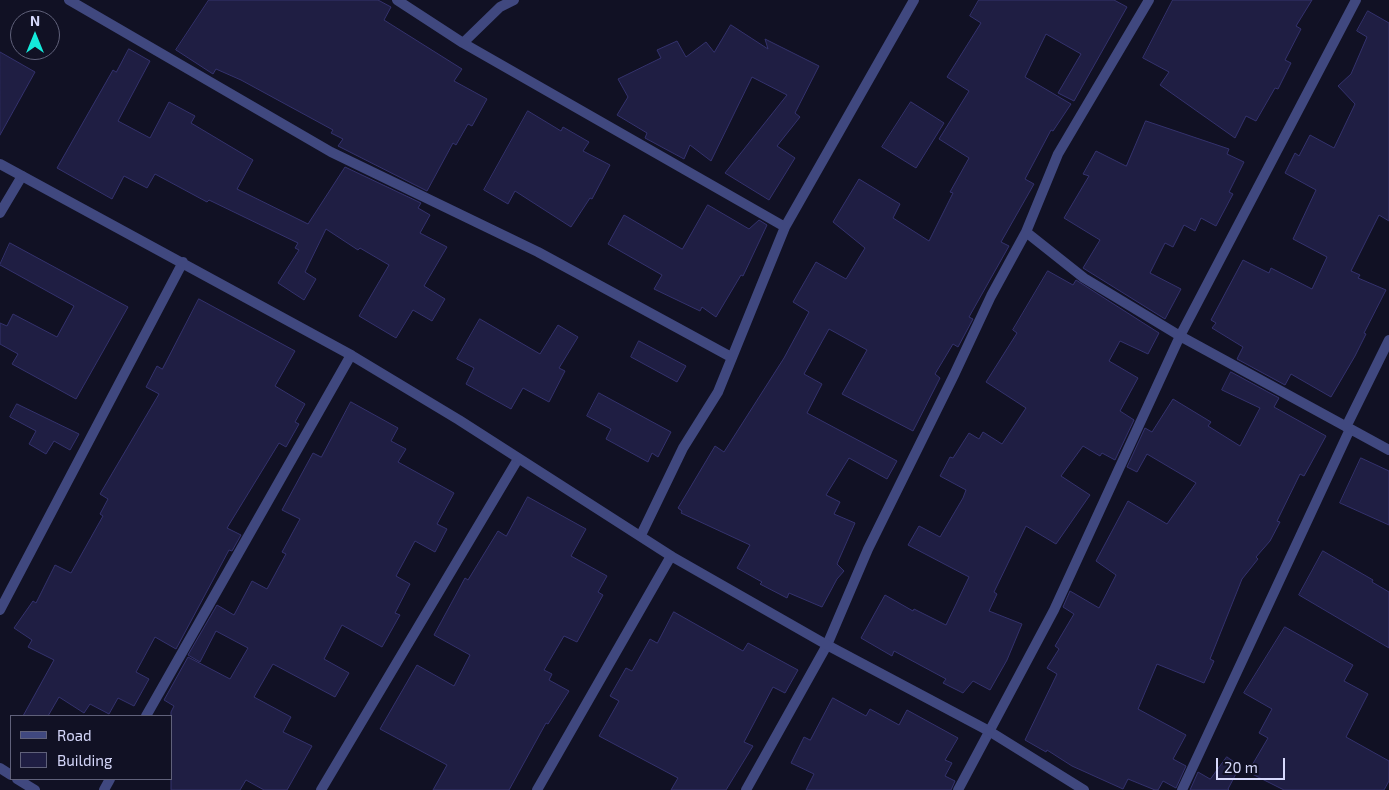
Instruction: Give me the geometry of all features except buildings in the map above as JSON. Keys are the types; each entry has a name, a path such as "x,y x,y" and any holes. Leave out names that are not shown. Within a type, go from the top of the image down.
{"street":[{"path":"69,0 331,152 538,252 731,357"},
{"path":"397,0 463,43 785,226"},
{"path":"463,43 500,7 514,0"},
{"path":"641,535 682,448 718,392 785,226 914,0"},
{"path":"746,790 827,645 868,548 991,296 1026,232 1058,154 1149,0"},
{"path":"958,790 1054,610 1180,336 1356,0"},
{"path":"0,164 351,355 422,397 641,535 671,556 827,645 989,731 1084,790"},
{"path":"0,213 22,176"},
{"path":"1026,232 1084,278 1180,336 1389,450"},
{"path":"0,610 183,262"},
{"path":"1182,790 1389,340"},
{"path":"147,715 351,355"},
{"path":"321,790 518,459"},
{"path":"537,790 671,556"},
{"path":"19,780 35,790"}]}
